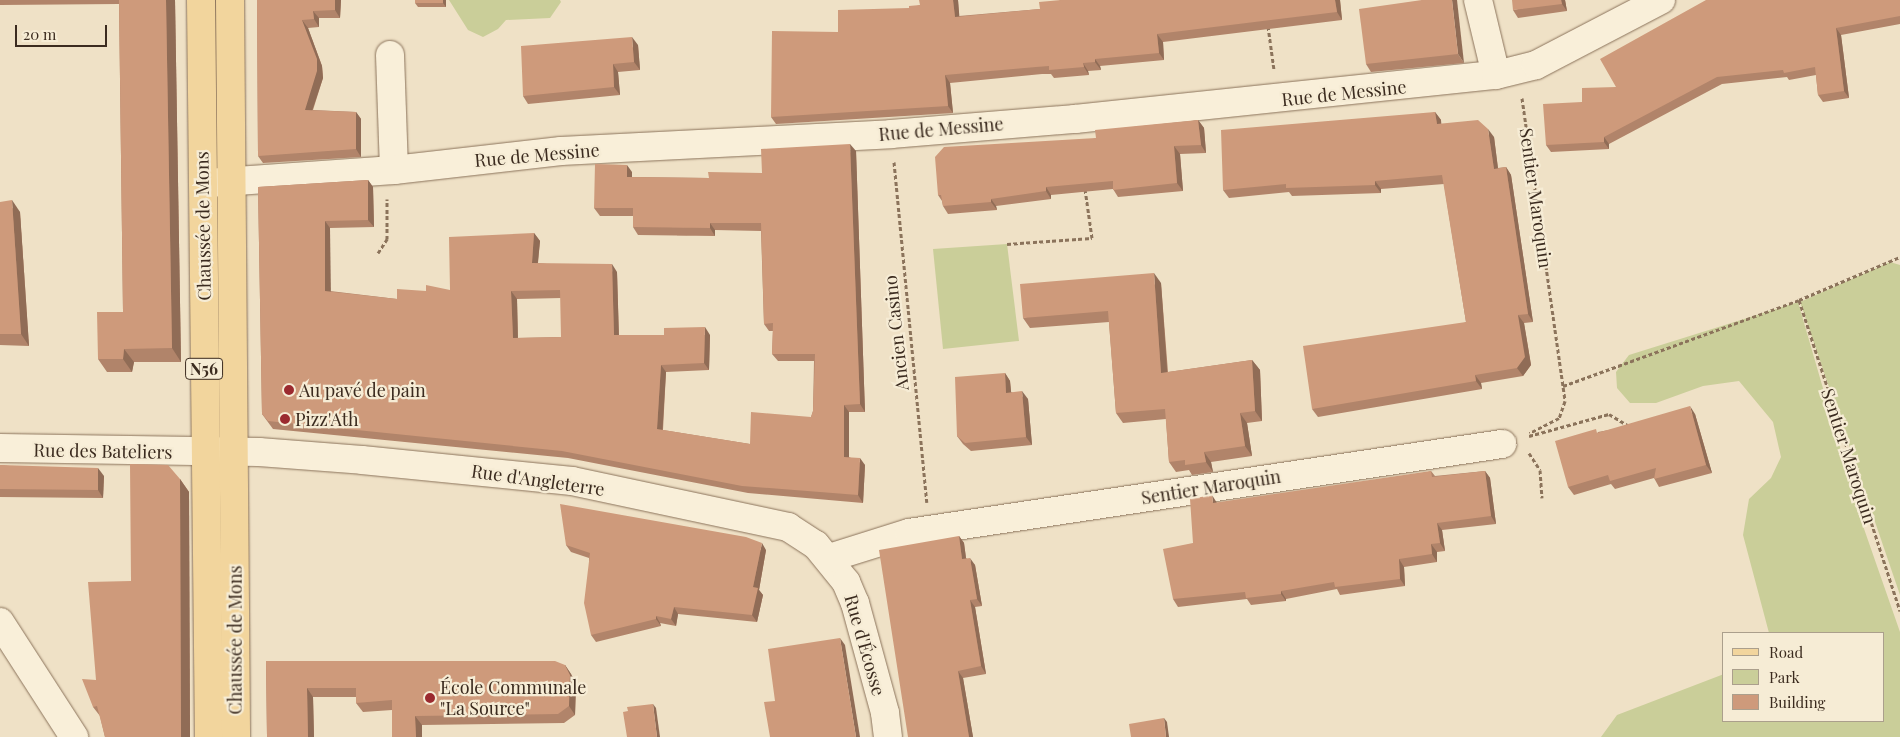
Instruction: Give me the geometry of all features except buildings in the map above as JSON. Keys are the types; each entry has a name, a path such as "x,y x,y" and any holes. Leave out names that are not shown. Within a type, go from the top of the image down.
{"main road":[{"name":"Chaussée de Mons","path":"200,0 209,737"},
{"name":"Chaussée de Mons","path":"230,0 236,737"}],"street":[{"path":"1478,0 1507,73"},
{"name":"Rue de Messine","path":"202,184 389,171 560,151 891,134 1279,100 1507,73 1536,65 1661,0"},
{"path":"389,171 390,55"},
{"name":"Sentier Maroquin","path":"828,558 892,537 930,530 1502,444"},
{"name":"Rue des Bateliers","path":"0,448 205,453"},
{"path":"205,453 234,453"},
{"name":"Rue d'Angleterre","path":"234,453 362,460 572,481 788,527 828,558"},
{"name":"Rue d'Écosse","path":"828,558 846,582 855,603 885,713 888,737"},
{"path":"0,622 74,737"}],"path":[{"path":"1267,18 1279,100"},
{"name":"Sentier Maroquin","path":"1502,444 1552,425 1560,418 1565,401 1564,386 1507,73"},
{"name":"Ancien Casino","path":"891,134 930,530"},
{"path":"378,253 387,239 389,224 389,171"},
{"path":"1007,244 1092,238 1084,183"},
{"path":"1564,386 1799,300 1900,257"},
{"name":"Sentier Maroquin","path":"1799,300 1900,611"},
{"path":"1502,444 1609,414 1620,418 1634,433"},
{"path":"1502,444 1529,453 1536,460 1542,498"}],"green space":[{"path":"449,0 560,0 561,2 550,18 506,20 498,29 483,37 468,30"},
{"path":"1007,244 1019,341 943,349 933,249"},
{"path":"1890,262 1900,265 1900,595 1800,302"},
{"path":"1798,302 1862,523 1900,632 1900,737 1601,737 1617,715 1722,675 1722,722 1885,722 1885,632 1769,632 1743,535 1749,499 1771,478 1781,457 1773,422 1739,381 1703,386 1656,403 1630,403 1617,388 1616,372 1629,355"}],"place":[{"name":"Au pavé de pain","path":"289,390"},
{"name":"Pizz'Ath","path":"285,419"},
{"name":"École Communale \"La Source\"","path":"430,698"}]}
